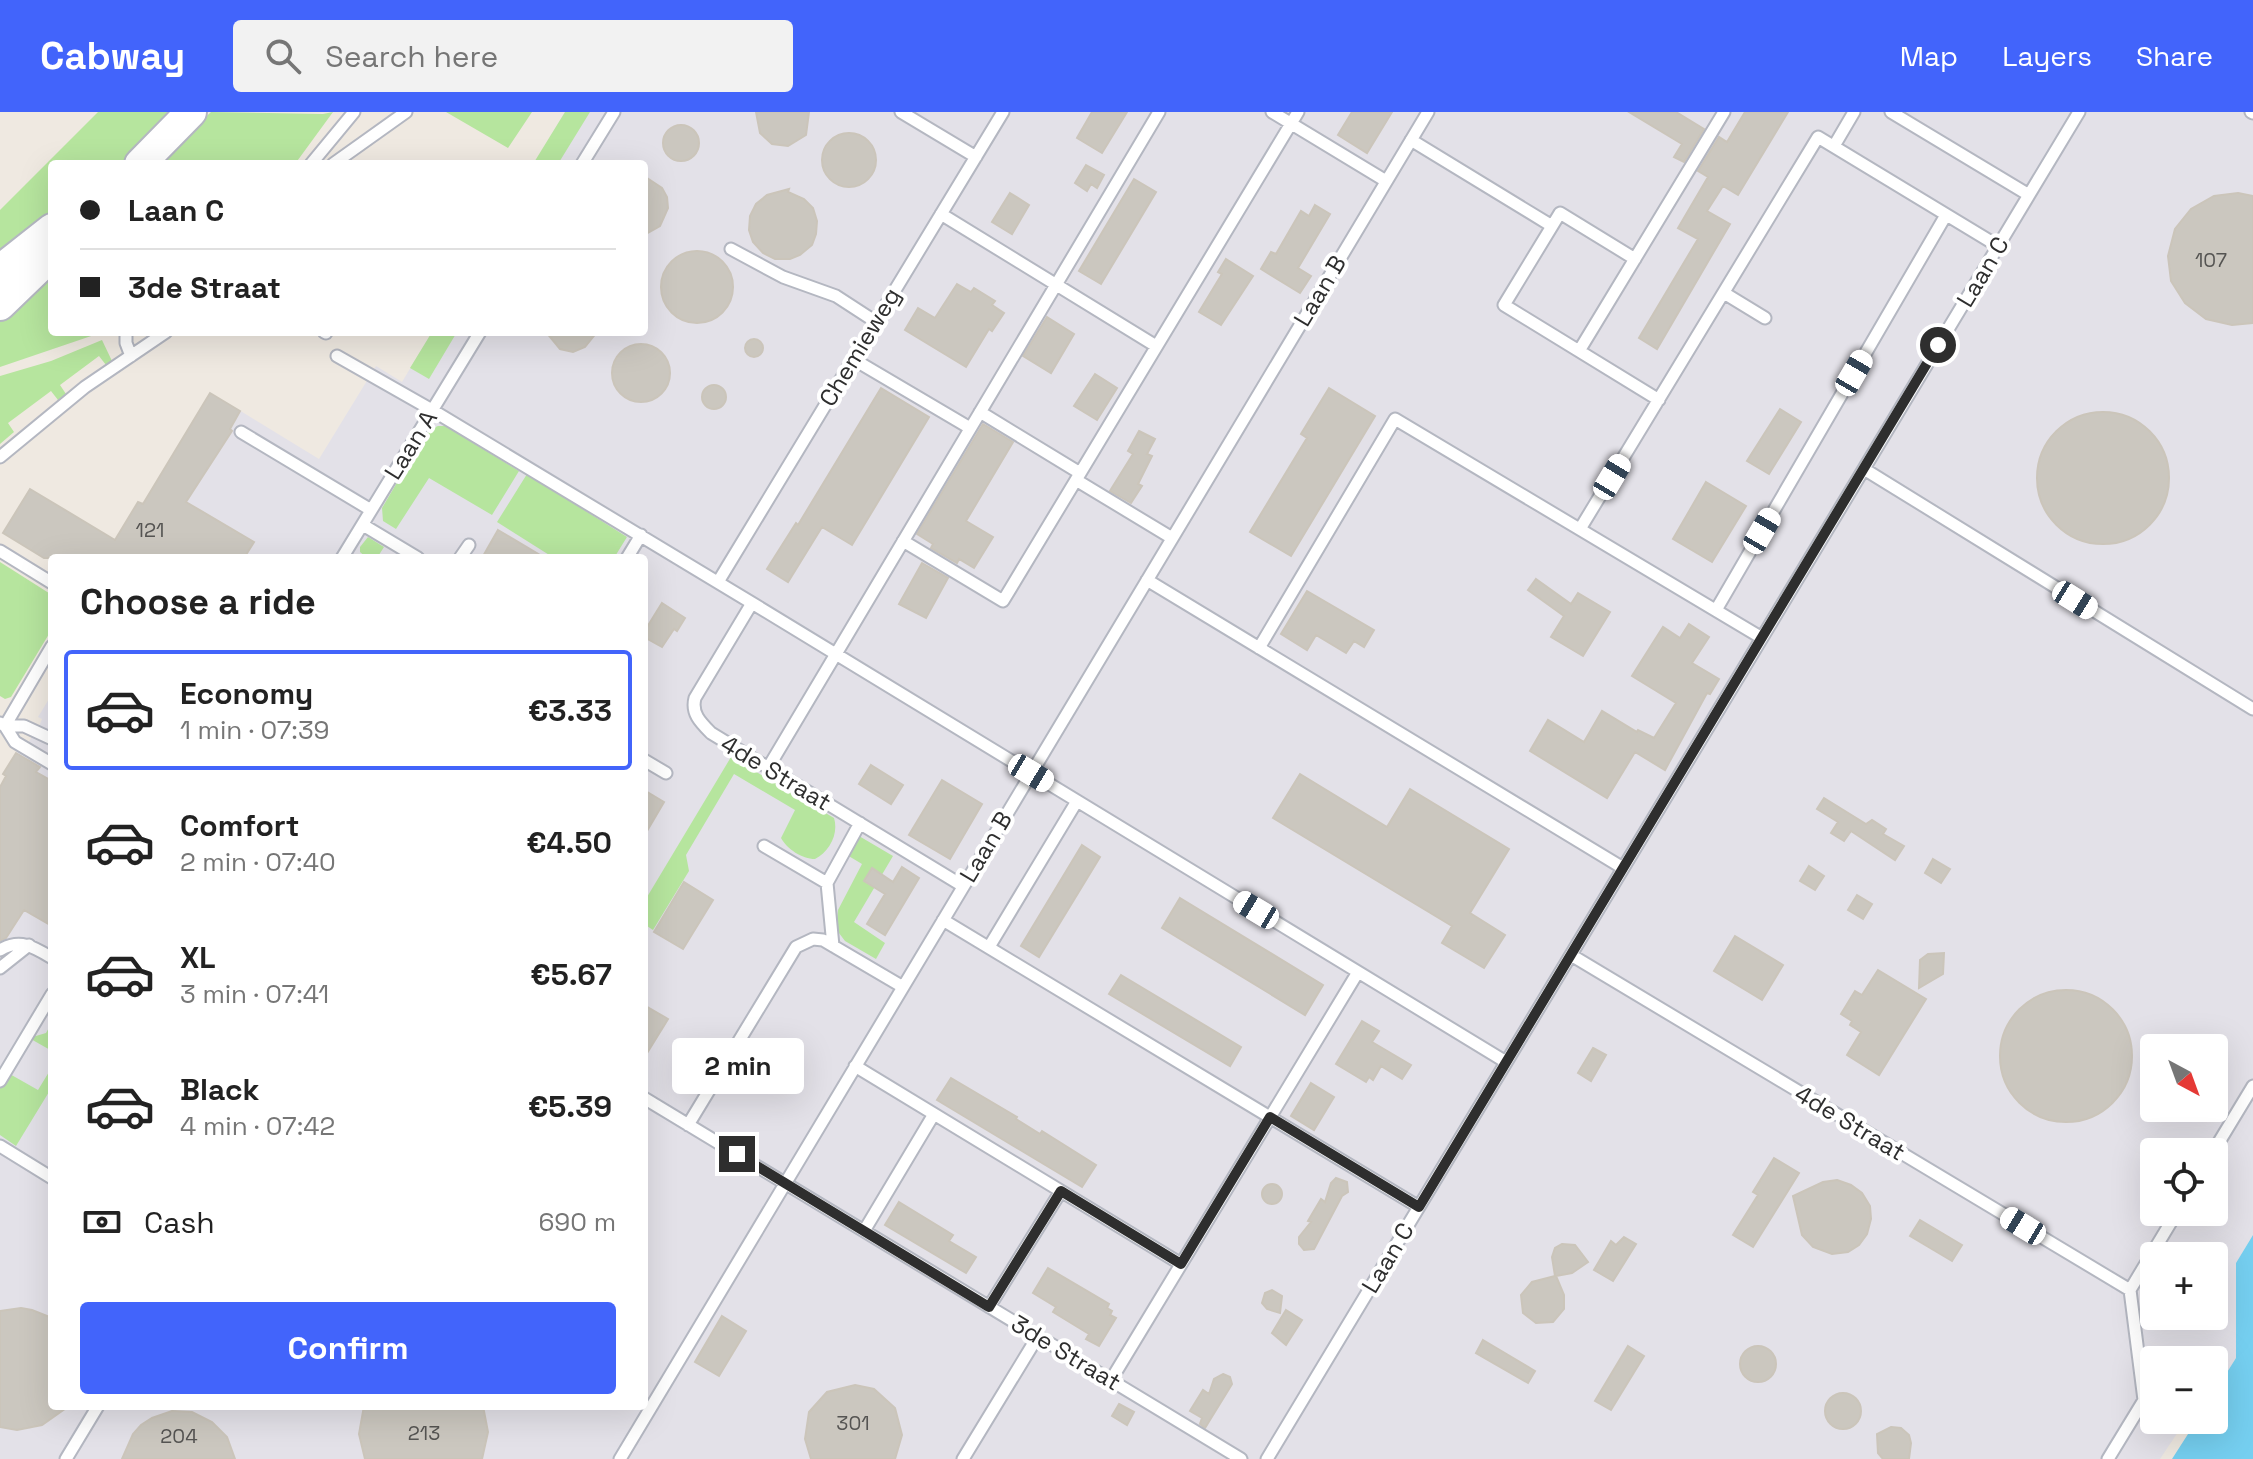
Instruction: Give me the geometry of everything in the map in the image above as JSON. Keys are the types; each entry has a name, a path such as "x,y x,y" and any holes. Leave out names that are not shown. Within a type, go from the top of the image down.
{"main road":[{"path":"143,160 191,112"},
{"path":"0,270 48,232"},
{"path":"0,305 48,259"}],"lane":[{"path":"314,160 354,112"},
{"path":"339,160 406,112"},
{"path":"584,160 614,112"},
{"path":"901,112 976,157"},
{"name":"Chemieweg","path":"718,582 1003,112"},
{"path":"768,768 1159,112"},
{"path":"1272,112 1386,181"},
{"path":"903,541 1003,601 1298,112"},
{"name":"Laan B","path":"620,1459 1428,112"},
{"path":"1579,351 1724,112"},
{"path":"1834,146 1854,112"},
{"path":"1891,112 2029,195"},
{"name":"Laan C","path":"1267,1459 2079,112"},
{"path":"1580,529 1818,137 1998,246"},
{"path":"1411,140 1552,226"},
{"path":"1635,259 1560,213 1504,305 1659,400"},
{"path":"941,214 1156,346"},
{"path":"1716,610 1946,215"},
{"path":"731,249 783,277 836,296 876,322"},
{"path":"1724,293 1765,318"},
{"path":"126,336 131,356"},
{"path":"0,457 49,415 160,336"},
{"name":"Laan A","path":"345,554 478,336"},
{"path":"337,356 641,535 1506,1062"},
{"path":"853,359 970,428"},
{"path":"980,412 1172,538"},
{"path":"1259,648 1395,419 1762,638"},
{"path":"241,432 371,510"},
{"path":"1864,469 2253,709"},
{"path":"363,525 411,554"},
{"path":"629,554 641,535"},
{"path":"463,554 469,545"},
{"path":"0,551 48,581"},
{"path":"1147,580 1623,868"},
{"name":"4de Straat","path":"752,603 695,698 693,707 701,724 963,886"},
{"path":"3,724 48,652"},
{"path":"3,724 24,726 48,737"},
{"path":"3,724 15,742 48,762"},
{"path":"648,762 666,773"},
{"path":"989,947 1077,801"},
{"path":"833,946 827,883 860,823"},
{"path":"764,846 827,883"},
{"path":"943,920 1419,1207"},
{"path":"688,1125 796,947 813,939 833,946 903,987"},
{"path":"0,950 18,943 29,945 48,956"},
{"path":"0,968 29,945"},
{"name":"4de Straat","path":"1571,955 2130,1290"},
{"path":"1111,1380 1358,972"},
{"path":"0,1081 48,1001"},
{"path":"855,1066 1181,1264"},
{"path":"2221,1138 2253,1086"},
{"name":"3de Straat","path":"648,1100 1241,1459"},
{"path":"864,1231 934,1114"},
{"path":"0,1146 48,1176"},
{"path":"989,1307 1061,1191"},
{"path":"2108,1459 2144,1400 2130,1290 2169,1226"},
{"path":"963,1459 1038,1336"},
{"path":"66,1459 96,1410"}],"shaded area":[{"path":"565,112 2253,112 2253,1235 2236,1263 2236,1358 2228,1371 2228,1346 2140,1346 2140,1434 2177,1434 2160,1459 0,1459 0,787 6,776 3,774 17,752 21,754 40,724 42,719 38,717 48,701 48,1410 648,1410 648,554 135,554 226,402 319,459 376,366 402,382 430,336 648,336 648,160 536,160"}],"green space":[{"path":"98,112 174,112 125,160 50,160"},
{"path":"211,112 333,112 298,160 160,160"},
{"path":"446,112 532,112 508,148"},
{"path":"565,112 590,112 560,160 535,160"},
{"path":"48,162 48,224 0,254 0,210"},
{"path":"48,269 48,336 91,336 0,367 0,315"},
{"path":"430,336 455,336 429,379 410,368"},
{"path":"102,340 112,361 106,365 99,356 60,385 66,394 58,400 51,391 8,423 14,432 0,444 0,376 51,361"},
{"path":"438,426 446,426 519,471 492,515 429,478 396,529 383,521 382,508 425,435"},
{"path":"527,474 627,537 616,554 548,554 497,522"},
{"path":"368,537 384,547 380,554 362,554 360,547"},
{"path":"0,562 48,592 48,636 11,697 5,699 0,696"},
{"path":"731,757 834,818 832,842 825,852 815,859 795,853 781,838 795,810 734,774 686,855 689,871 653,930 648,927 648,895"},
{"path":"859,836 893,856 854,922 885,943 876,959 845,941 836,929 838,910 862,864 847,855"},
{"path":"48,1029 48,1049 29,1038 46,1033"},
{"path":"8,1073 38,1090 48,1074 48,1094 16,1146 0,1135 0,1086"}],"water":[{"path":"2253,1235 2253,1459 2172,1459 2188,1434 2228,1434 2228,1371 2236,1358 2236,1263"}],"building":[{"path":"756,112 809,112 806,135 788,146 772,144 760,133"},
{"path":"1092,112 1127,112 1102,153 1077,138"},
{"path":"1352,112 1392,112 1367,153 1338,135"},
{"path":"1629,112 1676,112 1704,129 1684,162 1674,157 1682,144"},
{"path":"1745,112 1788,112 1738,195 1723,186 1707,211 1730,224 1657,349 1639,338 1698,239 1678,228 1708,177 1698,171 1719,137 1727,142"},
{"path":"681,125 694,130 699,143 694,156 681,161 668,156 663,143 668,130"},
{"path":"849,133 868,141 876,160 868,179 849,187 830,179 822,160 830,141"},
{"path":"1086,165 1104,175 1097,188 1091,184 1087,191 1075,183"},
{"path":"648,179 662,188 667,197 668,208 660,226 648,233"},
{"path":"1134,179 1156,192 1101,284 1079,271"},
{"path":"789,189 788,192 804,199 813,208 817,221 816,234 812,245 800,255 775,259 763,253 753,242 749,230 750,216 756,204 767,195"},
{"path":"1010,193 1029,205 1012,234 992,222"},
{"path":"2238,193 2253,196 2253,323 2232,325 2206,319 2185,303 2171,281 2168,256 2175,229 2191,209 2214,196"},
{"path":"1315,205 1330,214 1298,268 1311,276 1300,293 1261,269 1271,252 1276,254 1301,211 1309,216"},
{"path":"690,251 704,251 723,261 733,280 733,294 723,313 704,323 690,323 671,313 661,294 661,280 671,261"},
{"path":"1226,259 1253,276 1221,325 1199,312 1222,274 1218,272"},
{"path":"957,284 971,292 974,288 995,301 992,305 1004,313 992,331 989,329 966,367 905,330 918,308 935,318"},
{"path":"1047,317 1074,334 1051,373 1023,356"},
{"path":"549,336 594,336 585,347 573,352 560,349"},
{"path":"750,339 758,339 763,348 761,355 750,357 745,352 745,344"},
{"path":"641,344 652,346 661,353 668,362 668,384 661,393 652,400 641,402 630,400 621,393 614,384 612,373 614,362 621,353 630,346"},
{"path":"1095,374 1117,388 1097,420 1074,406"},
{"path":"714,385 723,388 726,397 723,406 714,409 705,406 702,397 705,388"},
{"path":"881,388 929,417 852,545 822,527 788,582 767,569 796,523 798,525"},
{"path":"1329,388 1375,416 1291,556 1250,532 1307,438 1301,434"},
{"path":"210,393 240,411 230,429 232,431 186,502 254,542 246,554 48,554 48,558 44,558 3,533 30,489 115,540 138,502 143,504"},
{"path":"1780,409 1801,422 1769,474 1747,461"},
{"path":"2103,412 2128,417 2150,431 2164,453 2169,478 2164,503 2150,525 2128,539 2103,544 2078,539 2056,525 2042,503 2037,478 2042,453 2056,431 2078,417"},
{"path":"983,424 1013,442 966,521 993,537 974,568 959,559 957,563 931,548 933,544 917,534"},
{"path":"1139,431 1155,439 1147,454 1152,456 1138,484 1142,486 1131,503 1110,491 1133,454 1128,451"},
{"path":"1706,482 1746,506 1712,562 1673,539"},
{"path":"498,530 538,554 484,554"},
{"path":"922,563 948,578 926,618 899,604"},
{"path":"1536,579 1571,604 1578,593 1610,612 1583,656 1551,637 1564,616 1528,590"},
{"path":"1307,591 1374,630 1364,647 1354,641 1346,653 1316,635 1307,650 1281,634"},
{"path":"662,603 685,618 662,647 648,639 648,626"},
{"path":"1689,624 1709,637 1692,663 1719,679 1710,694 1707,693 1665,770 1635,752 1607,798 1530,751 1548,720 1584,742 1602,711 1637,732 1654,738 1676,703 1632,676 1663,627 1680,638"},
{"path":"16,753 40,767 36,772 48,779 48,924 24,910 6,938 0,941 0,787 6,776 3,774"},
{"path":"871,765 903,785 891,804 859,784"},
{"path":"1300,774 1387,827 1410,789 1509,849 1470,913 1505,935 1484,968 1442,943 1452,926 1273,818"},
{"path":"942,780 982,804 950,859 909,835"},
{"path":"648,792 664,802 648,829"},
{"path":"1824,798 1866,824 1872,820 1886,829 1883,834 1904,846 1895,860 1851,831 1844,841 1831,833 1838,822 1817,809"},
{"path":"1082,845 1100,857 1039,957 1021,946"},
{"path":"1933,859 1950,869 1941,883 1925,873"},
{"path":"1809,866 1824,876 1815,890 1800,881"},
{"path":"902,867 919,878 885,935 867,924 885,894 864,881 872,868 893,882"},
{"path":"684,882 713,900 683,949 654,932"},
{"path":"1857,895 1872,904 1863,919 1848,910"},
{"path":"1180,898 1323,985 1305,1015 1162,928"},
{"path":"1735,936 1783,965 1762,1000 1714,971"},
{"path":"1944,953 1943,974 1919,988 1920,960 1928,954"},
{"path":"1878,970 1926,999 1879,1075 1847,1055 1861,1032 1841,1014 1855,991 1862,995"},
{"path":"1121,975 1241,1047 1230,1066 1109,994"},
{"path":"2066,990 2091,995 2113,1009 2127,1031 2132,1056 2127,1081 2113,1103 2091,1117 2066,1122 2041,1117 2019,1103 2005,1081 2000,1056 2005,1031 2019,1009 2041,995"},
{"path":"648,1007 668,1019 648,1052"},
{"path":"1362,1021 1379,1031 1372,1042 1411,1065 1402,1079 1381,1066 1373,1080 1369,1077 1366,1082 1336,1064"},
{"path":"1593,1048 1606,1055 1591,1081 1578,1073"},
{"path":"951,1078 1096,1165 1082,1187 937,1100"},
{"path":"1311,1083 1334,1097 1314,1130 1291,1116"},
{"path":"1774,1158 1799,1173 1753,1247 1733,1235 1758,1195 1753,1192"},
{"path":"1336,1178 1347,1182 1348,1192 1342,1196 1314,1249 1304,1250 1299,1244 1299,1237 1311,1222 1308,1221 1321,1199 1325,1202 1331,1183"},
{"path":"1837,1180 1862,1193 1870,1206 1871,1219 1867,1234 1859,1245 1848,1252 1832,1254 1813,1247 1802,1235 1793,1196 1823,1182"},
{"path":"1268,1184 1276,1184 1282,1194 1276,1204 1268,1204 1262,1198 1262,1190"},
{"path":"899,1202 953,1235 949,1241 976,1257 966,1273 885,1225"},
{"path":"1920,1220 1962,1245 1952,1261 1910,1236"},
{"path":"1624,1237 1636,1244 1613,1281 1594,1270 1611,1241 1616,1245"},
{"path":"1562,1244 1575,1245 1588,1262 1572,1273 1556,1276 1564,1295 1564,1309 1553,1322 1536,1323 1523,1313 1521,1295 1532,1282 1555,1276 1552,1257 1555,1248"},
{"path":"1048,1268 1109,1304 1110,1315 1116,1318 1099,1346 1086,1339 1089,1334 1053,1312 1056,1307 1033,1293"},
{"path":"1272,1290 1282,1296 1280,1313 1267,1309 1262,1303 1265,1293"},
{"path":"21,1308 48,1316 48,1410 63,1410 42,1425 17,1430 0,1427 0,1311"},
{"path":"1286,1310 1302,1320 1286,1345 1272,1333"},
{"path":"722,1316 746,1331 719,1376 695,1362"},
{"path":"1483,1340 1535,1371 1528,1383 1476,1353"},
{"path":"1628,1346 1644,1356 1611,1410 1595,1401"},
{"path":"1758,1346 1771,1351 1776,1364 1771,1377 1758,1382 1745,1377 1740,1364 1745,1351"},
{"path":"1223,1374 1230,1377 1232,1384 1205,1428 1200,1424 1202,1418 1190,1411 1203,1390 1209,1394 1214,1379"},
{"path":"855,1385 874,1389 895,1408 902,1435 895,1459 811,1459 805,1439 809,1412 827,1392"},
{"path":"1843,1393 1856,1398 1861,1411 1856,1424 1843,1429 1830,1424 1825,1411 1830,1398"},
{"path":"1119,1404 1134,1412 1127,1425 1112,1416"},
{"path":"363,1410 484,1410 488,1432 482,1459 365,1459 359,1434"},
{"path":"172,1411 192,1412 212,1422 227,1437 235,1459 122,1459 133,1434 141,1425"},
{"path":"1891,1427 1901,1428 1909,1435 1909,1459 1883,1459 1878,1453 1877,1434"}],"route":[{"path":"737,1154 989,1307 1061,1191 1181,1264 1270,1117 1419,1207 1938,345"}]}
